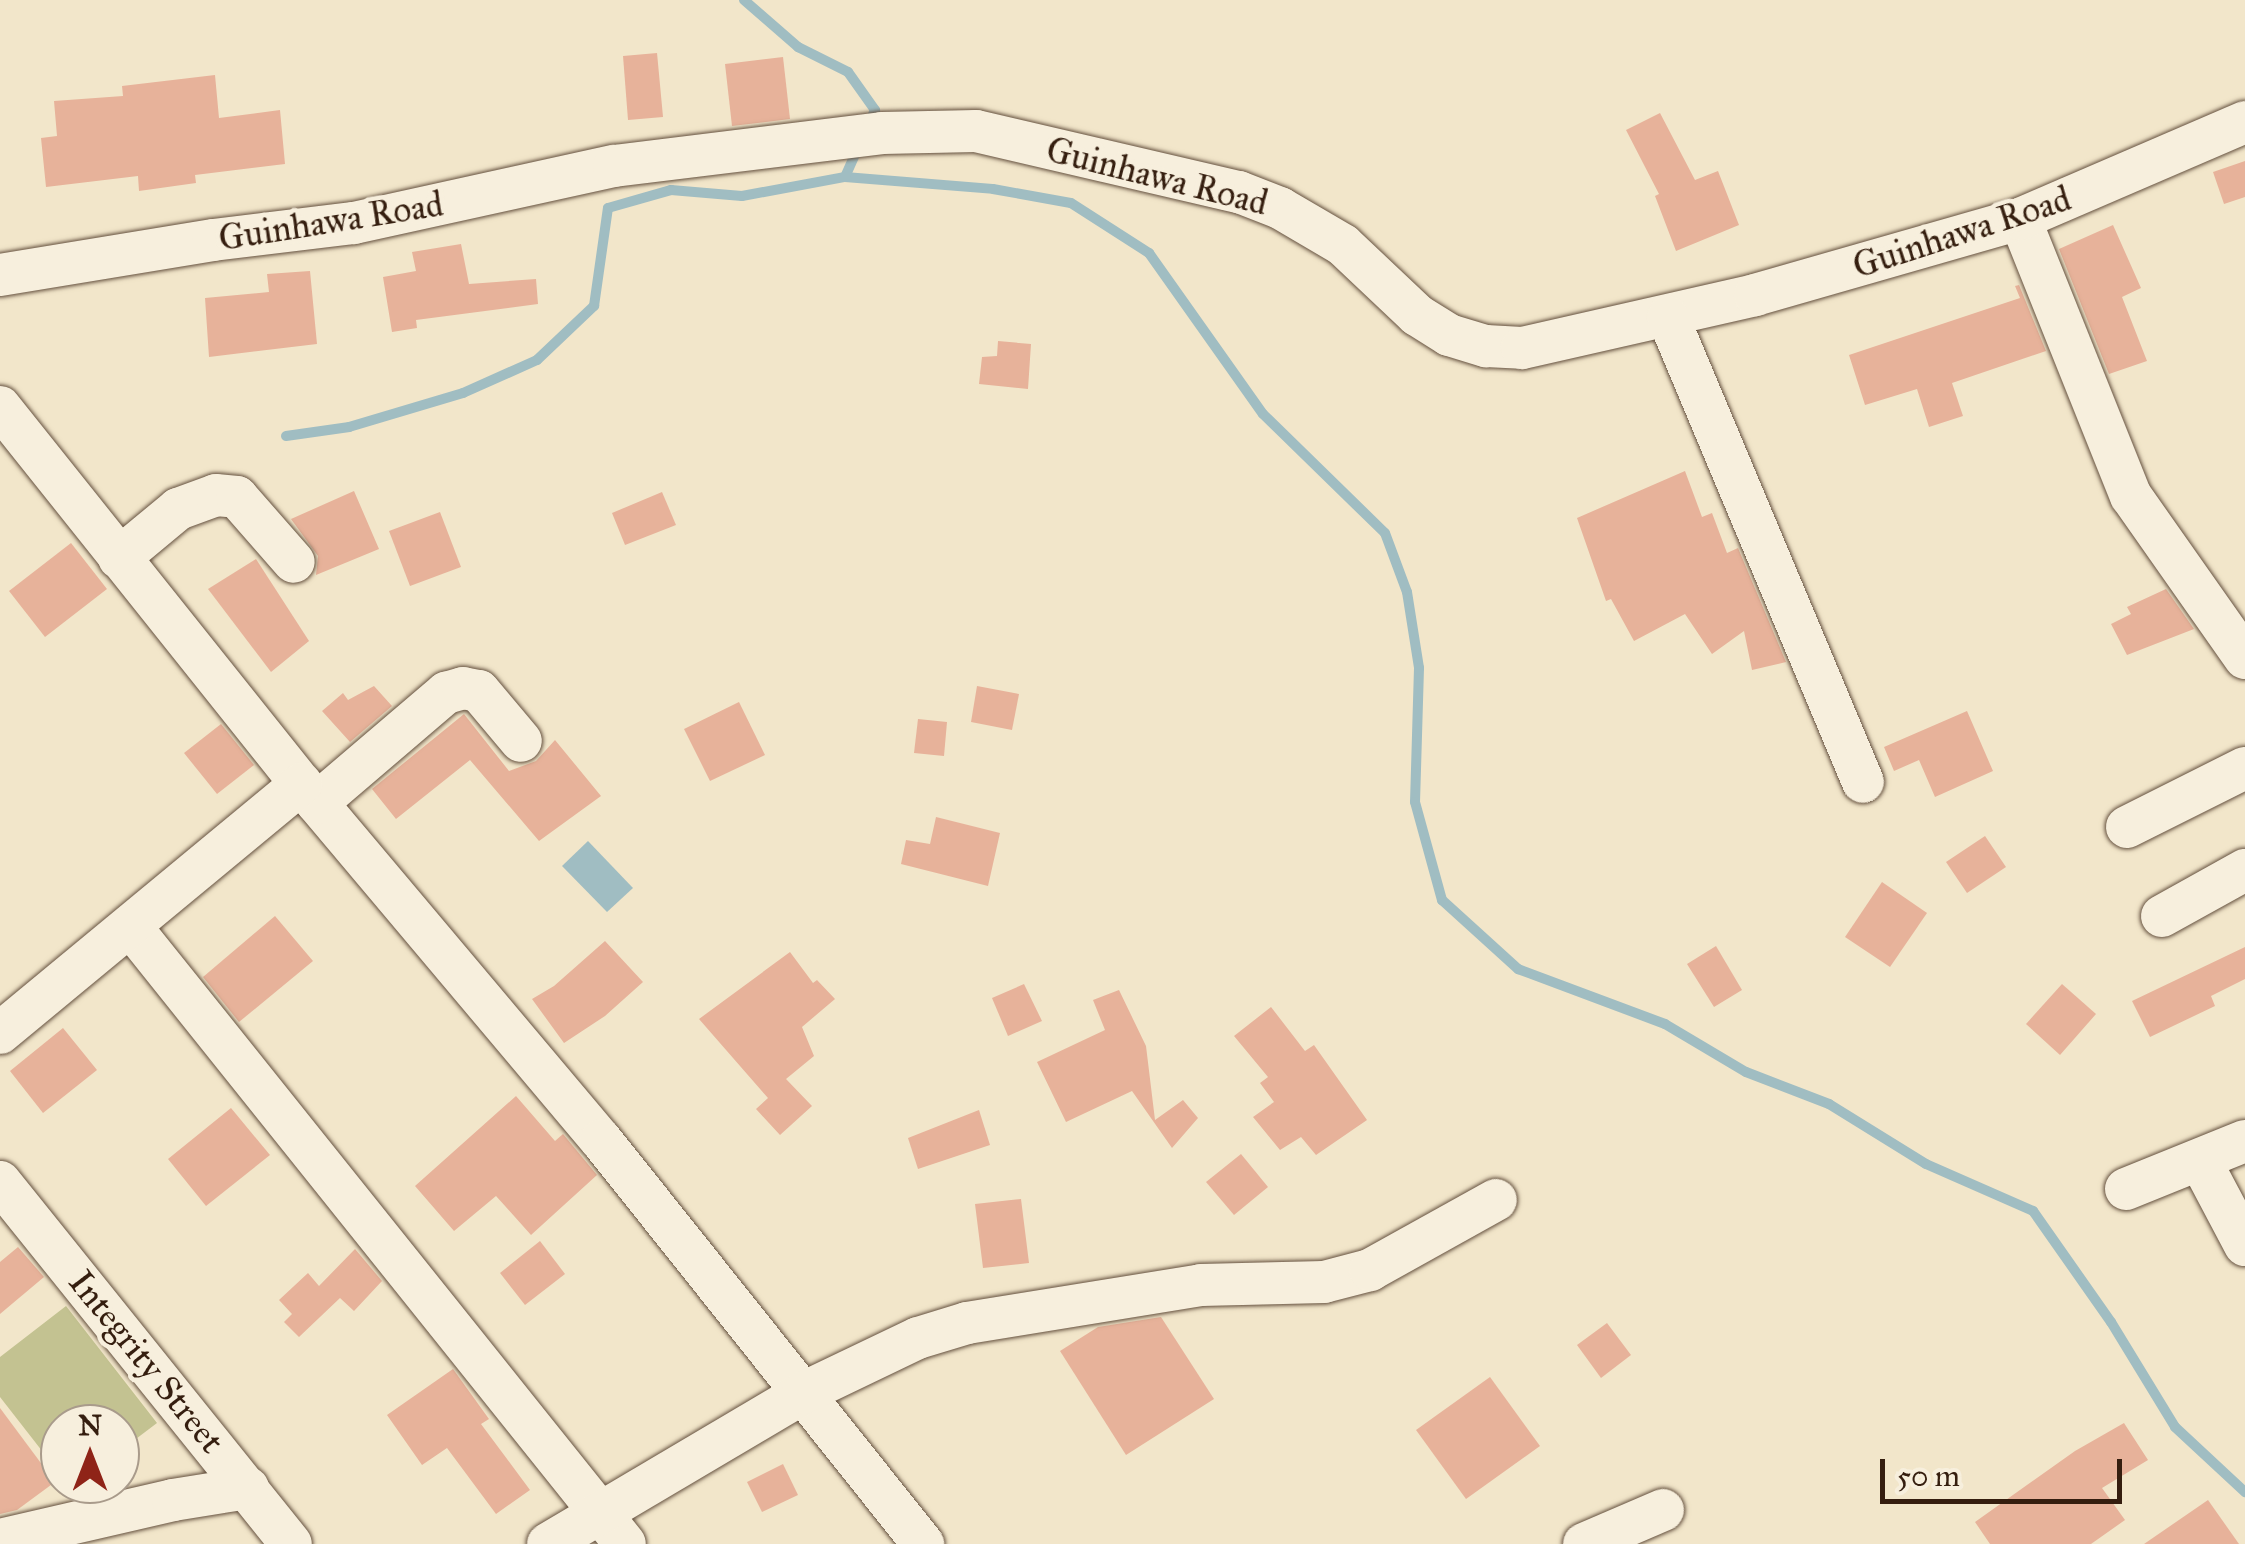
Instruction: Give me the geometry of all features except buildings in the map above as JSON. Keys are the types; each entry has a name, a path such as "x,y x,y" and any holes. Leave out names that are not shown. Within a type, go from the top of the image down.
{"street":[{"name":"Guinhawa Road","path":"0,275 354,223 614,166 882,133 976,131 1238,192 1280,208 1343,245 1417,315 1449,336 1486,346 1522,348 1668,317 2020,218 2245,122"},
{"path":"2020,218 2132,496 2245,658"},
{"path":"1668,317 1863,782"},
{"path":"0,407 309,794 601,1140 923,1544"},
{"path":"119,558 178,509 216,494 237,497 294,562"},
{"path":"0,1033 130,927 446,693 462,688 479,690 522,741"},
{"path":"2127,827 2245,768"},
{"path":"2162,916 2245,870"},
{"path":"130,927 614,1530"},
{"path":"2126,1189 2245,1142"},
{"path":"2201,1162 2245,1245"},
{"name":"Integrity Street","path":"0,1182 290,1544"},
{"path":"548,1544 614,1530 803,1393 918,1338 966,1324 1200,1285 1324,1282 1370,1270 1496,1200"},
{"path":"0,1540 173,1500 248,1488"},
{"path":"1584,1544 1663,1510"}],"shaded area":[{"path":"66,1306 157,1423 140,1436 140,1404 40,1404 40,1448 0,1397 0,1357"}],"water":[{"path":"588,841 633,888 607,912 562,866"}],"waterway":[{"path":"744,0 798,47 848,72 875,110 869,123"},
{"path":"286,436 349,427 463,393 537,360 594,306 608,208 671,190 742,196 845,177 858,148"},
{"path":"845,177 993,189 1071,203 1149,253 1263,414 1385,533 1407,592 1419,668 1415,802 1442,900 1518,969 1665,1024 1746,1072 1829,1104 1926,1164 2033,1211 2111,1322 2175,1427 2245,1492"}]}
